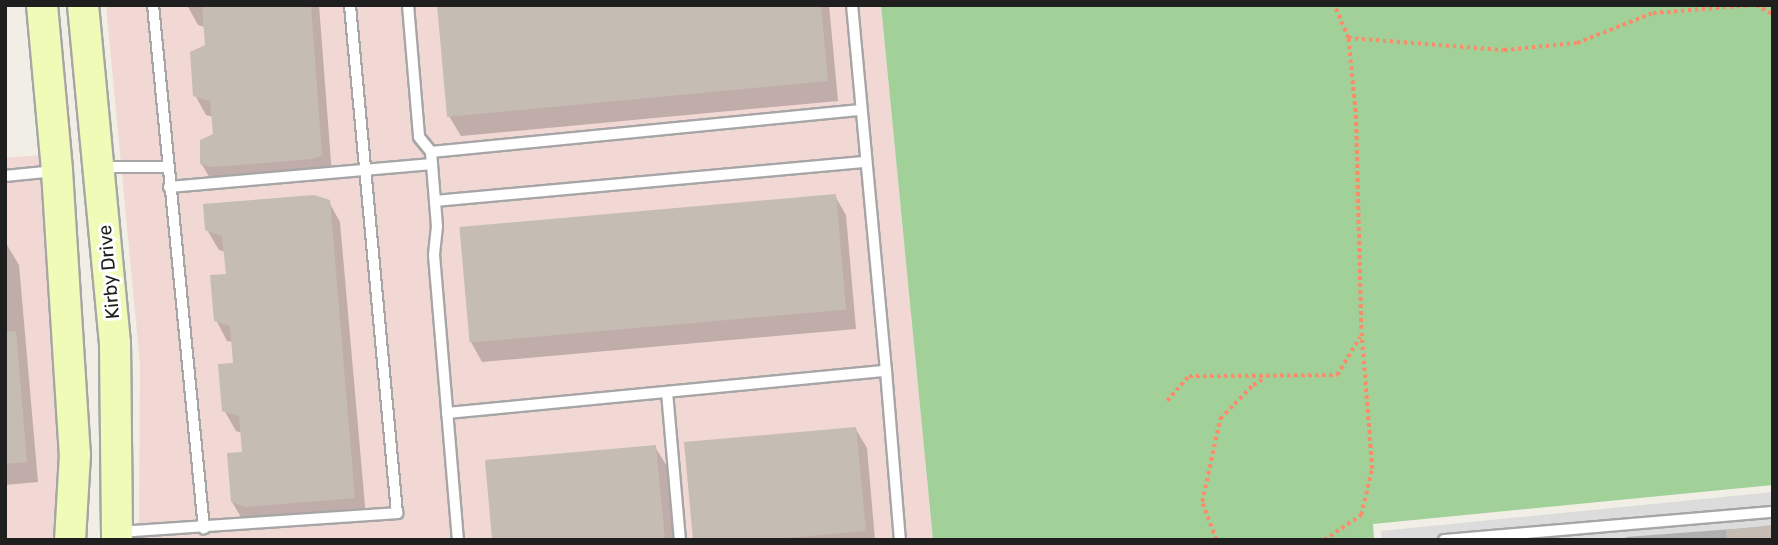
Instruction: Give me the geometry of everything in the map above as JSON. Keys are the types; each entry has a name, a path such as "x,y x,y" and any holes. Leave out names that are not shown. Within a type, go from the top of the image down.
{"main road":[{"path":"42,5 57,171 75,454 70,535 117,536"},
{"name":"Kirby Drive","path":"83,5 115,343 117,536"},
{"path":"57,171 99,167"}],"lane":[{"path":"153,5 204,529"},
{"path":"117,536 397,513 350,5"},
{"path":"408,5 419,137 431,152 438,226 433,256 458,540"},
{"path":"852,5 900,540"},
{"path":"431,152 861,110"},
{"path":"435,201 866,162"},
{"path":"169,187 432,164"},
{"path":"99,167 167,167"},
{"path":"5,176 57,171"},
{"path":"447,413 886,371"},
{"path":"667,392 680,540"},
{"path":"1444,540 1773,512"}],"path":[{"path":"1324,540 1360,515 1372,469 1361,335 1356,119 1348,38 1335,5"},
{"path":"1348,38 1504,50 1577,43 1653,13 1755,5 1773,14"},
{"path":"1167,401 1189,376 1337,375 1361,335"},
{"path":"1216,540 1202,502 1220,419 1252,384 1266,376"}],"shaded area":[{"path":"106,5 881,5 933,540 139,540 140,364"},
{"path":"41,155 57,362 59,540 5,540 5,158"},
{"path":"1773,492 1773,540 1382,540 1381,531"}],"green space":[{"path":"881,5 1773,5 1773,485 1373,524 1374,540 933,540"}],"building":[{"path":"202,5 311,5 322,155 313,159 212,167 200,164 200,140 213,134 210,101 193,96 190,52 205,45"},
{"path":"437,5 821,5 828,81 447,117"},
{"path":"836,194 846,310 470,343 459,227"},
{"path":"314,195 330,200 355,498 245,507 231,502 227,453 242,452 239,416 222,411 218,364 233,363 230,326 214,321 210,275 226,274 222,236 205,230 203,204"},
{"path":"16,331 27,462 5,464 5,332"},
{"path":"856,427 866,531 764,540 693,540 684,442"},
{"path":"656,445 665,540 492,540 485,460"},
{"path":"1773,525 1773,540 1727,540 1726,530"}]}
